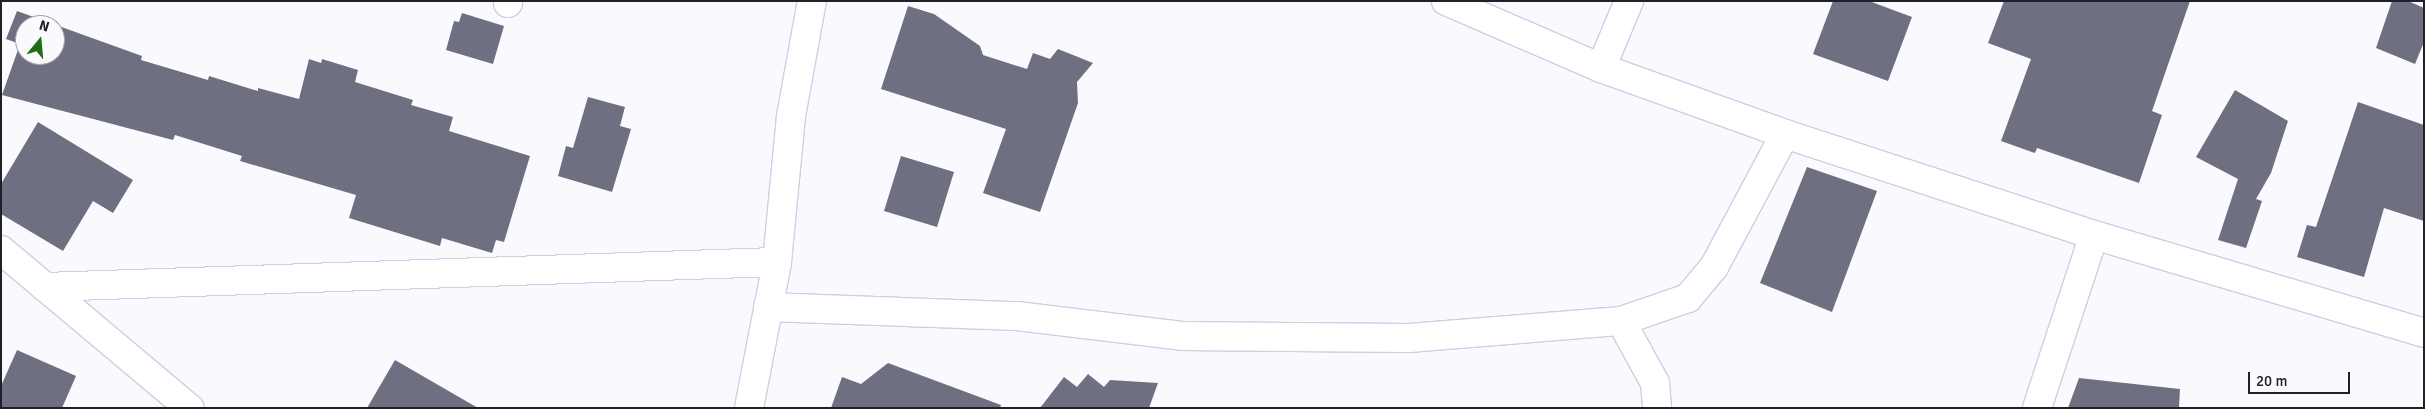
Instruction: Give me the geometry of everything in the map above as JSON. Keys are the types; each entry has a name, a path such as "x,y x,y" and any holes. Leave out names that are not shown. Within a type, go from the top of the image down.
{"street":[{"path":"749,408 777,262 791,116 812,1"},
{"path":"1446,1 1601,68 1785,134 2094,235 2424,333"},
{"path":"1601,68 1629,1"},
{"path":"768,307 1017,316 1182,336 1409,338 1621,321 1688,298 1714,267 1785,134"},
{"path":"2037,408 2094,235"},
{"path":"1,250 189,408"},
{"path":"45,287 777,262"},
{"path":"1621,321 1655,383 1658,408"}],"building":[{"path":"1833,1 1869,1 1912,17 1888,81 1813,54"},
{"path":"2004,1 2190,1 2152,111 2162,115 2139,183 2037,148 2035,153 2001,141 2031,59 1988,43"},
{"path":"2392,1 2408,1 2424,8 2424,42 2415,64 2376,48"},
{"path":"908,6 934,14 980,46 983,55 1027,69 1033,53 1050,59 1058,49 1093,63 1077,82 1078,103 1040,212 983,193 1006,129 881,89"},
{"path":"17,11 28,15 15,15"},
{"path":"462,13 504,26 493,64 446,50 454,21 459,22"},
{"path":"15,16 15,42 6,39"},
{"path":"65,28 142,56 141,60 208,80 209,76 258,91 258,88 299,99 309,59 321,63 322,59 358,70 355,82 413,100 411,105 453,117 449,131 530,156 504,242 496,240 492,253 442,238 440,246 349,218 356,195 240,161 242,156 175,135 173,140 2,95 15,58 15,65 65,65"},
{"path":"2235,90 2288,121 2271,173 2256,199 2262,201 2246,248 2218,240 2238,179 2196,157"},
{"path":"588,97 625,107 620,126 631,129 612,192 558,176 566,146 573,148"},
{"path":"2358,102 2424,125 2424,221 2384,208 2364,277 2297,257 2307,225 2316,227"},
{"path":"38,122 133,180 113,213 93,201 63,251 1,214 1,184"},
{"path":"901,156 954,172 937,227 884,211"},
{"path":"1807,167 1877,191 1832,312 1760,283"},
{"path":"17,350 76,376 62,408 1,408 1,386"},
{"path":"395,360 478,408 367,408"},
{"path":"888,363 1001,405 1000,408 831,408 842,377 861,384"},
{"path":"1088,374 1104,387 1110,380 1158,383 1149,408 1040,408 1064,377 1077,387"},
{"path":"2079,378 2180,389 2179,408 2068,408"}]}
